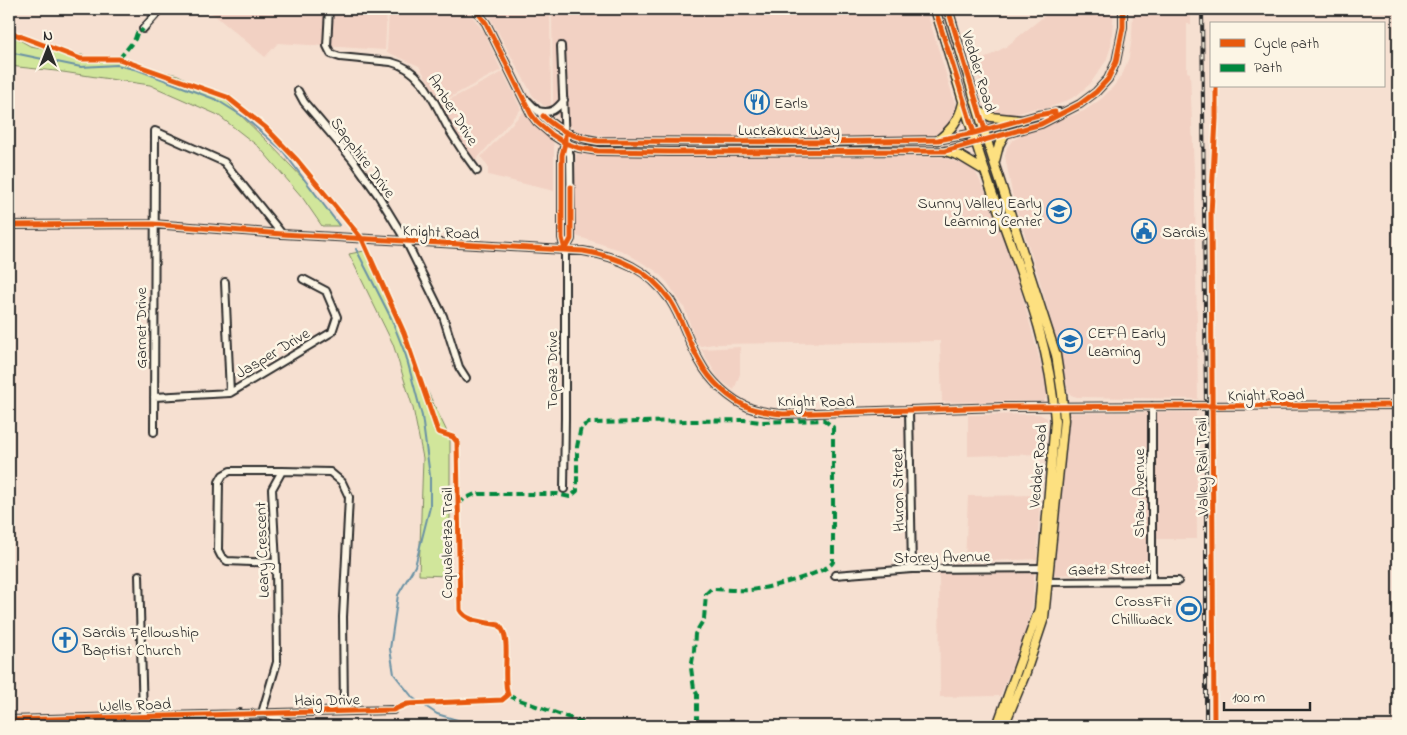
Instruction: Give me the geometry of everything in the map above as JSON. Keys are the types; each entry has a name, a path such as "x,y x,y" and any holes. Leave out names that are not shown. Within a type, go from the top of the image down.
{"main road":[{"name":"Vedder Road","path":"934,9 985,171 1016,255 1047,355 1059,407 1064,420 1046,568 1044,618 1025,675 1004,726"},
{"name":"Vedder Road","path":"948,9 994,164 1056,355 1060,375 1059,407"},
{"path":"938,140 951,130 960,114 963,101"},
{"path":"979,111 990,117 1021,120"},
{"path":"994,164 999,145 1005,134"},
{"path":"945,151 965,158 985,171"},
{"name":"Vedder Road","path":"997,726 1039,609 1045,582"}],"street":[{"path":"143,29 161,9"},
{"name":"Amber Drive","path":"329,9 327,46 331,54 340,58 391,62 399,64 414,73 422,82 451,132 477,171"},
{"name":"Luckakuck Way","path":"475,9 486,23 531,114 537,122 553,136 565,143 580,148 618,152 945,151 987,140 1041,124 1080,104 1096,92 1108,79 1116,62 1120,47 1124,9"},
{"name":"Topaz Drive","path":"560,46 565,132 562,155 562,238 565,250 564,490"},
{"name":"Sapphire Drive","path":"298,91 304,102 358,167 378,195 406,241 443,316 459,368 466,378"},
{"name":"Luckakuck Way","path":"524,97 549,123 579,138 598,141 819,142 938,140 974,133 1038,114 1065,111"},
{"path":"538,111 552,112 564,100"},
{"name":"Garnet Drive","path":"154,432 153,224 155,131 224,162 282,234"},
{"name":"Knight Road","path":"9,225 153,224 282,234 565,250 608,255 630,264 647,276 669,299 677,312 700,363 719,387 750,408 784,414 1059,407 1398,404"},
{"name":"Jasper Drive","path":"154,397 230,393 332,332 337,317 326,291 303,279"},
{"path":"226,282 230,393"},
{"name":"Shaw Avenue","path":"1152,406 1152,581"},
{"name":"Huron Street","path":"909,410 912,570"},
{"path":"276,564 227,561 221,556 218,550 219,482 223,475 230,471 330,472 342,482 349,497 343,617 344,711"},
{"name":"Leary Crescent","path":"262,713 277,662 276,564 272,489 282,471"},
{"name":"Storey Avenue","path":"835,575 912,570 1046,568"},
{"path":"138,575 143,716"},
{"name":"Gaetz Street","path":"1045,582 1178,581"},
{"name":"Haig Drive","path":"262,713 393,710"},
{"path":"240,713 240,726"},
{"name":"Wells Road","path":"9,720 30,723 143,716 262,713 296,726"}],"shaded area":[{"path":"207,9 387,9 385,50 278,43 265,57"},
{"path":"389,9 467,9 484,32 501,70 441,102 419,66 387,52"},
{"path":"491,9 550,9 551,106 544,106 533,96 487,12"},
{"path":"552,9 926,9 958,113 947,131 927,137 608,136 580,132 559,120 553,104"},
{"path":"1053,9 1114,9 1111,46 1106,61 1090,84 1076,96 1062,103 1006,117 995,115 989,110 975,64 1007,46"},
{"path":"1133,9 1191,9 1191,24 1187,24 1187,72 1190,73 1195,196 1198,399 1077,397 1071,395 1068,391 1060,352 1040,282 1013,198 1005,156 1007,147 1012,141 1025,133 1084,111 1101,99 1114,86 1123,73 1129,57"},
{"path":"503,72 521,109 475,161 463,146 441,104"},
{"path":"523,112 553,142 554,191 488,175 488,167 481,157"},
{"path":"576,154 618,156 943,157 973,167 987,195 1017,276 1049,394 1044,401 942,402 940,341 714,344 700,346 695,339 685,309 667,282 656,271 623,251 576,236 574,227"},
{"path":"740,347 740,374 734,390 719,379 701,349"},
{"path":"1196,412 1197,539 1147,539 1147,571 1054,575 1070,413"},
{"path":"1039,414 1047,418 1043,454 968,456 968,415"},
{"path":"1040,495 1037,559 965,562 968,496"},
{"path":"1034,573 1033,602 1025,635 1000,696 940,697 939,574"}],"green space":[{"path":"9,34 30,46 128,63 178,75 224,99 310,186 339,226 322,226 302,197 259,147 218,115 150,85 9,66"},
{"path":"364,251 397,310 417,369 450,438 450,576 419,575 423,458 413,408 393,344 349,254"}],"waterway":[{"path":"9,52 81,67 117,65 138,70 217,100 244,117 282,150 339,225"},
{"path":"356,249 391,318 406,356 422,416 430,476 430,507 415,566 398,595 390,649 394,674 413,698 437,714 477,726"}],"railway":[{"path":"1202,9 1206,406 1206,726"}],"marked path":[{"path":"119,59 135,39 137,33 140,33 143,29"},
{"path":"458,505 464,499 475,494 557,494 570,497 577,491 577,447 581,427 589,423 824,420 833,427 833,562 828,567 808,576 781,584 750,590 711,589 706,594 704,619 695,634 691,668 694,689 697,694 697,726"},
{"path":"508,695 592,726"}],"cycle path":[{"path":"475,9 486,23 531,114 551,134 565,143 579,148 598,151 670,152 945,151 1041,124 1080,104 1096,92 1108,79 1116,62 1123,27 1123,9"},
{"path":"935,9 974,133"},
{"path":"948,9 985,130"},
{"name":"Coqualeetza Trail","path":"9,32 81,59 119,59 227,97 266,128 297,160 362,239 404,333 438,432 453,437 457,442 460,610 472,619 499,625 503,631 506,648 506,687 508,695 502,700 407,704 393,710 9,720"},
{"name":"Valley Rail Trail","path":"1214,726 1211,214 1216,88"},
{"path":"543,116 555,126 569,133 598,141 819,142 938,140 974,133 1055,112"},
{"path":"565,136 562,155 562,238 565,250"},
{"path":"565,250 571,239 571,187"},
{"path":"9,225 153,224 282,234 583,251 609,257 642,272 661,289 670,300 704,369 715,383 743,405 771,413 1003,407 1398,405"}],"place":[{"name":"Earls","path":"757,102"},
{"name":"Sunny Valley Early Learning Center","path":"1059,211"},
{"name":"Sardis","path":"1144,231"},
{"name":"CEFA Early Learning","path":"1070,341"},
{"name":"CrossFit Chilliwack","path":"1189,609"},
{"name":"Sardis Fellowship Baptist Church","path":"65,640"}]}
